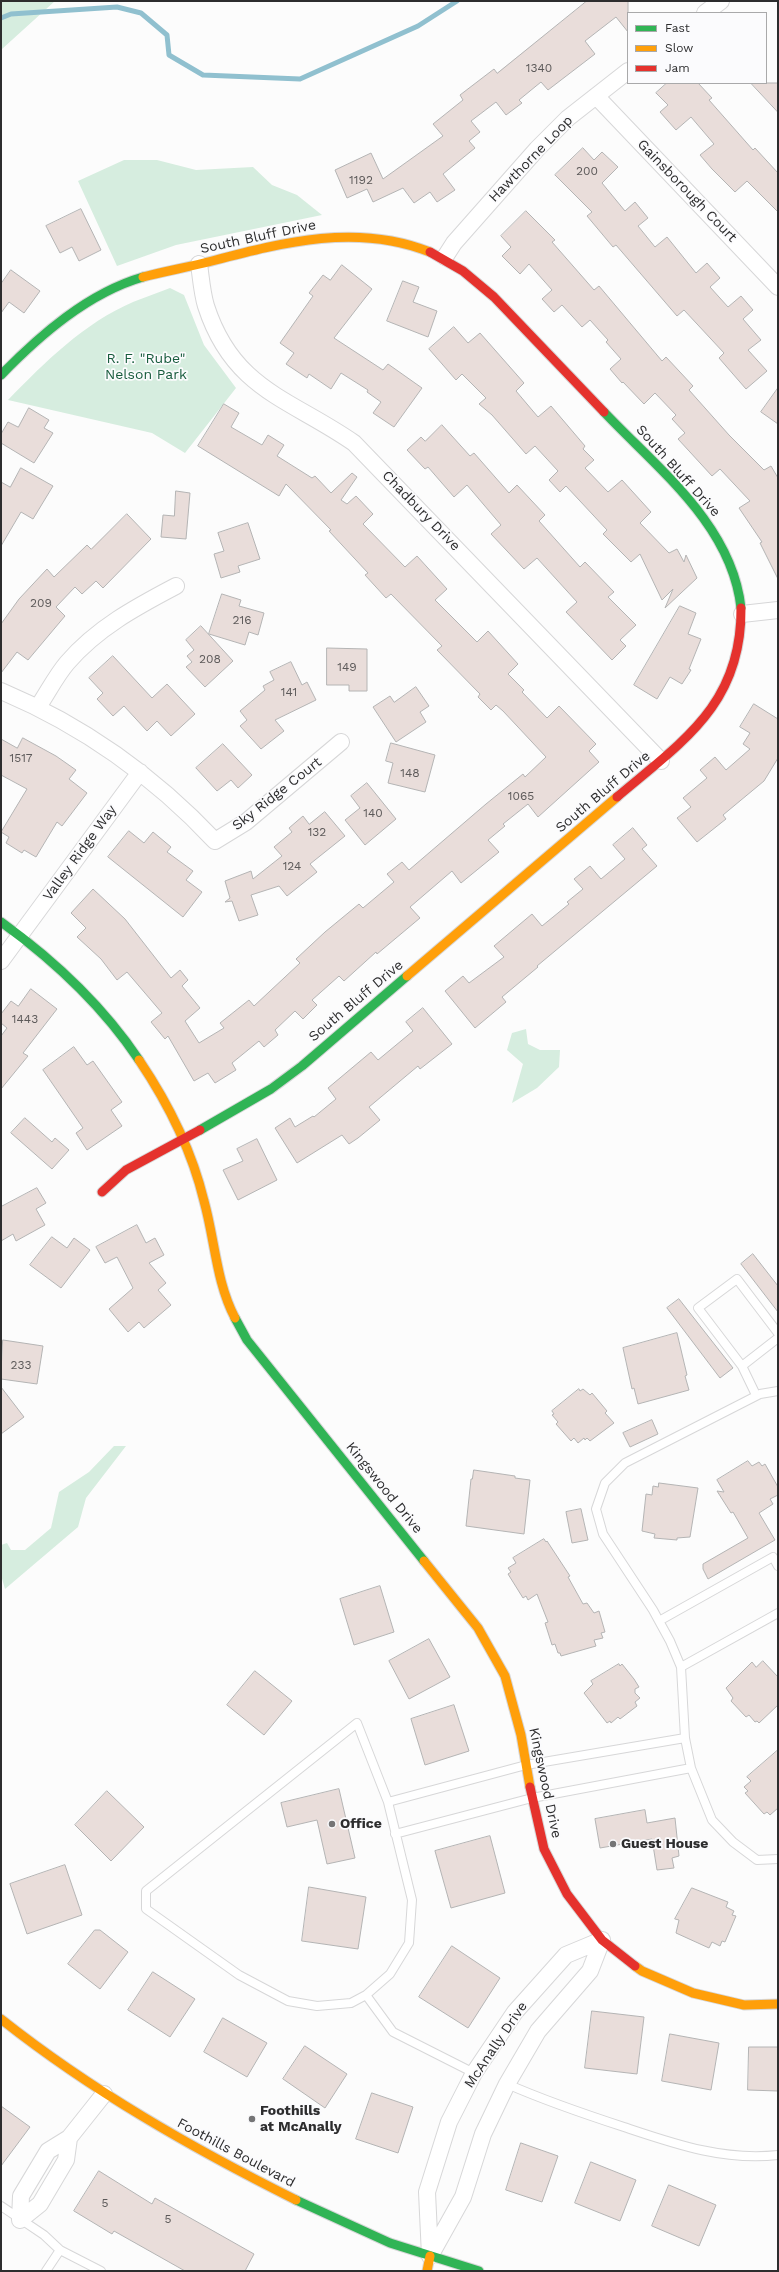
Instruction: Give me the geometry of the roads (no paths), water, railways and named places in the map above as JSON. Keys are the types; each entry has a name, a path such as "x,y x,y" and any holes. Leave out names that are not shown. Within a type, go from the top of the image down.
{"street":[{"path":"706,12 721,1"},
{"name":"Hawthorne Loop","path":"445,258 454,243 537,149 568,118 627,72"},
{"name":"Gainsborough Court","path":"596,96 778,287"},
{"name":"South Bluff Drive","path":"4,365 90,302 119,286 146,276 199,264 260,247 323,236 365,236 405,243 445,258 469,275 494,297 680,491 713,530 729,561 739,588 742,614 740,641 735,663 725,688 710,712 690,735 302,1066 246,1104 126,1170 102,1192"},
{"name":"Chadbury Drive","path":"199,264 205,305 218,337 238,366 266,391 300,412 334,429 354,443 661,761"},
{"path":"38,706 66,664 94,636 141,604 176,586"},
{"path":"742,614 778,610"},
{"path":"1,690 38,706 82,732 140,772"},
{"name":"Sky Ridge Court","path":"140,772 164,790 215,841 246,822 341,742"},
{"name":"Valley Ridge Way","path":"1,960 140,772"},
{"name":"Kingswood Drive","path":"1,922 20,934 55,962 114,1025 144,1067 182,1139 204,1198 224,1295 247,1340 478,1628 505,1676 521,1736 532,1798 544,1849 566,1894 602,1940 642,1971 693,1993 744,2005 778,2004"},
{"name":"McAnally Drive","path":"429,2263 427,2192 448,2122 474,2073 515,2012 566,1955 602,1940"},
{"name":"McAnally Drive","path":"429,2263 464,2197 484,2134 507,2084 538,2031 590,1972 602,1940"},
{"name":"Foothills Boulevard","path":"1,2019 104,2094 192,2147 303,2204 388,2242 429,2263 479,2271"},
{"path":"20,2220 40,2204 66,2160 69,2138 104,2094"}],"lane":[{"path":"756,1396 742,1366 698,1308 737,1279 778,1333"},
{"path":"742,1366 778,1338"},
{"path":"778,1391 756,1396 625,1463 605,1483 596,1509 603,1534 659,1621 681,1667 685,1738 691,1768 712,1820 733,1842 757,1860 778,1860"},
{"path":"659,1621 773,1557 778,1566"},
{"path":"681,1667 778,1613"},
{"path":"357,1723 388,1802 395,1834 412,1900 409,1943 390,1974 366,1995 351,2003 324,2006 288,2001 239,1975 146,1910 146,1891 357,1723"},
{"path":"388,1802 526,1765 685,1738"},
{"path":"395,1834 532,1798 691,1768"},
{"path":"366,1995 393,2032 474,2073"},
{"path":"507,2084 555,2104 707,2153 762,2157 778,2155"},
{"path":"1,2206 44,2235 60,2250 101,2271"},
{"path":"46,2271 60,2250"}],"waterway":[{"path":"1,18 11,14 117,7 141,13 167,35 169,55 203,75 300,79 418,26 457,1"}],"place":[{"name":"Office","path":"332,1824"},
{"name":"Guest House","path":"613,1844"},
{"name":"Foothills at McAnally","path":"252,2119"}],"park label":[{"name":"R. F. \"Rube\" Nelson Park","path":"146,368"}]}
